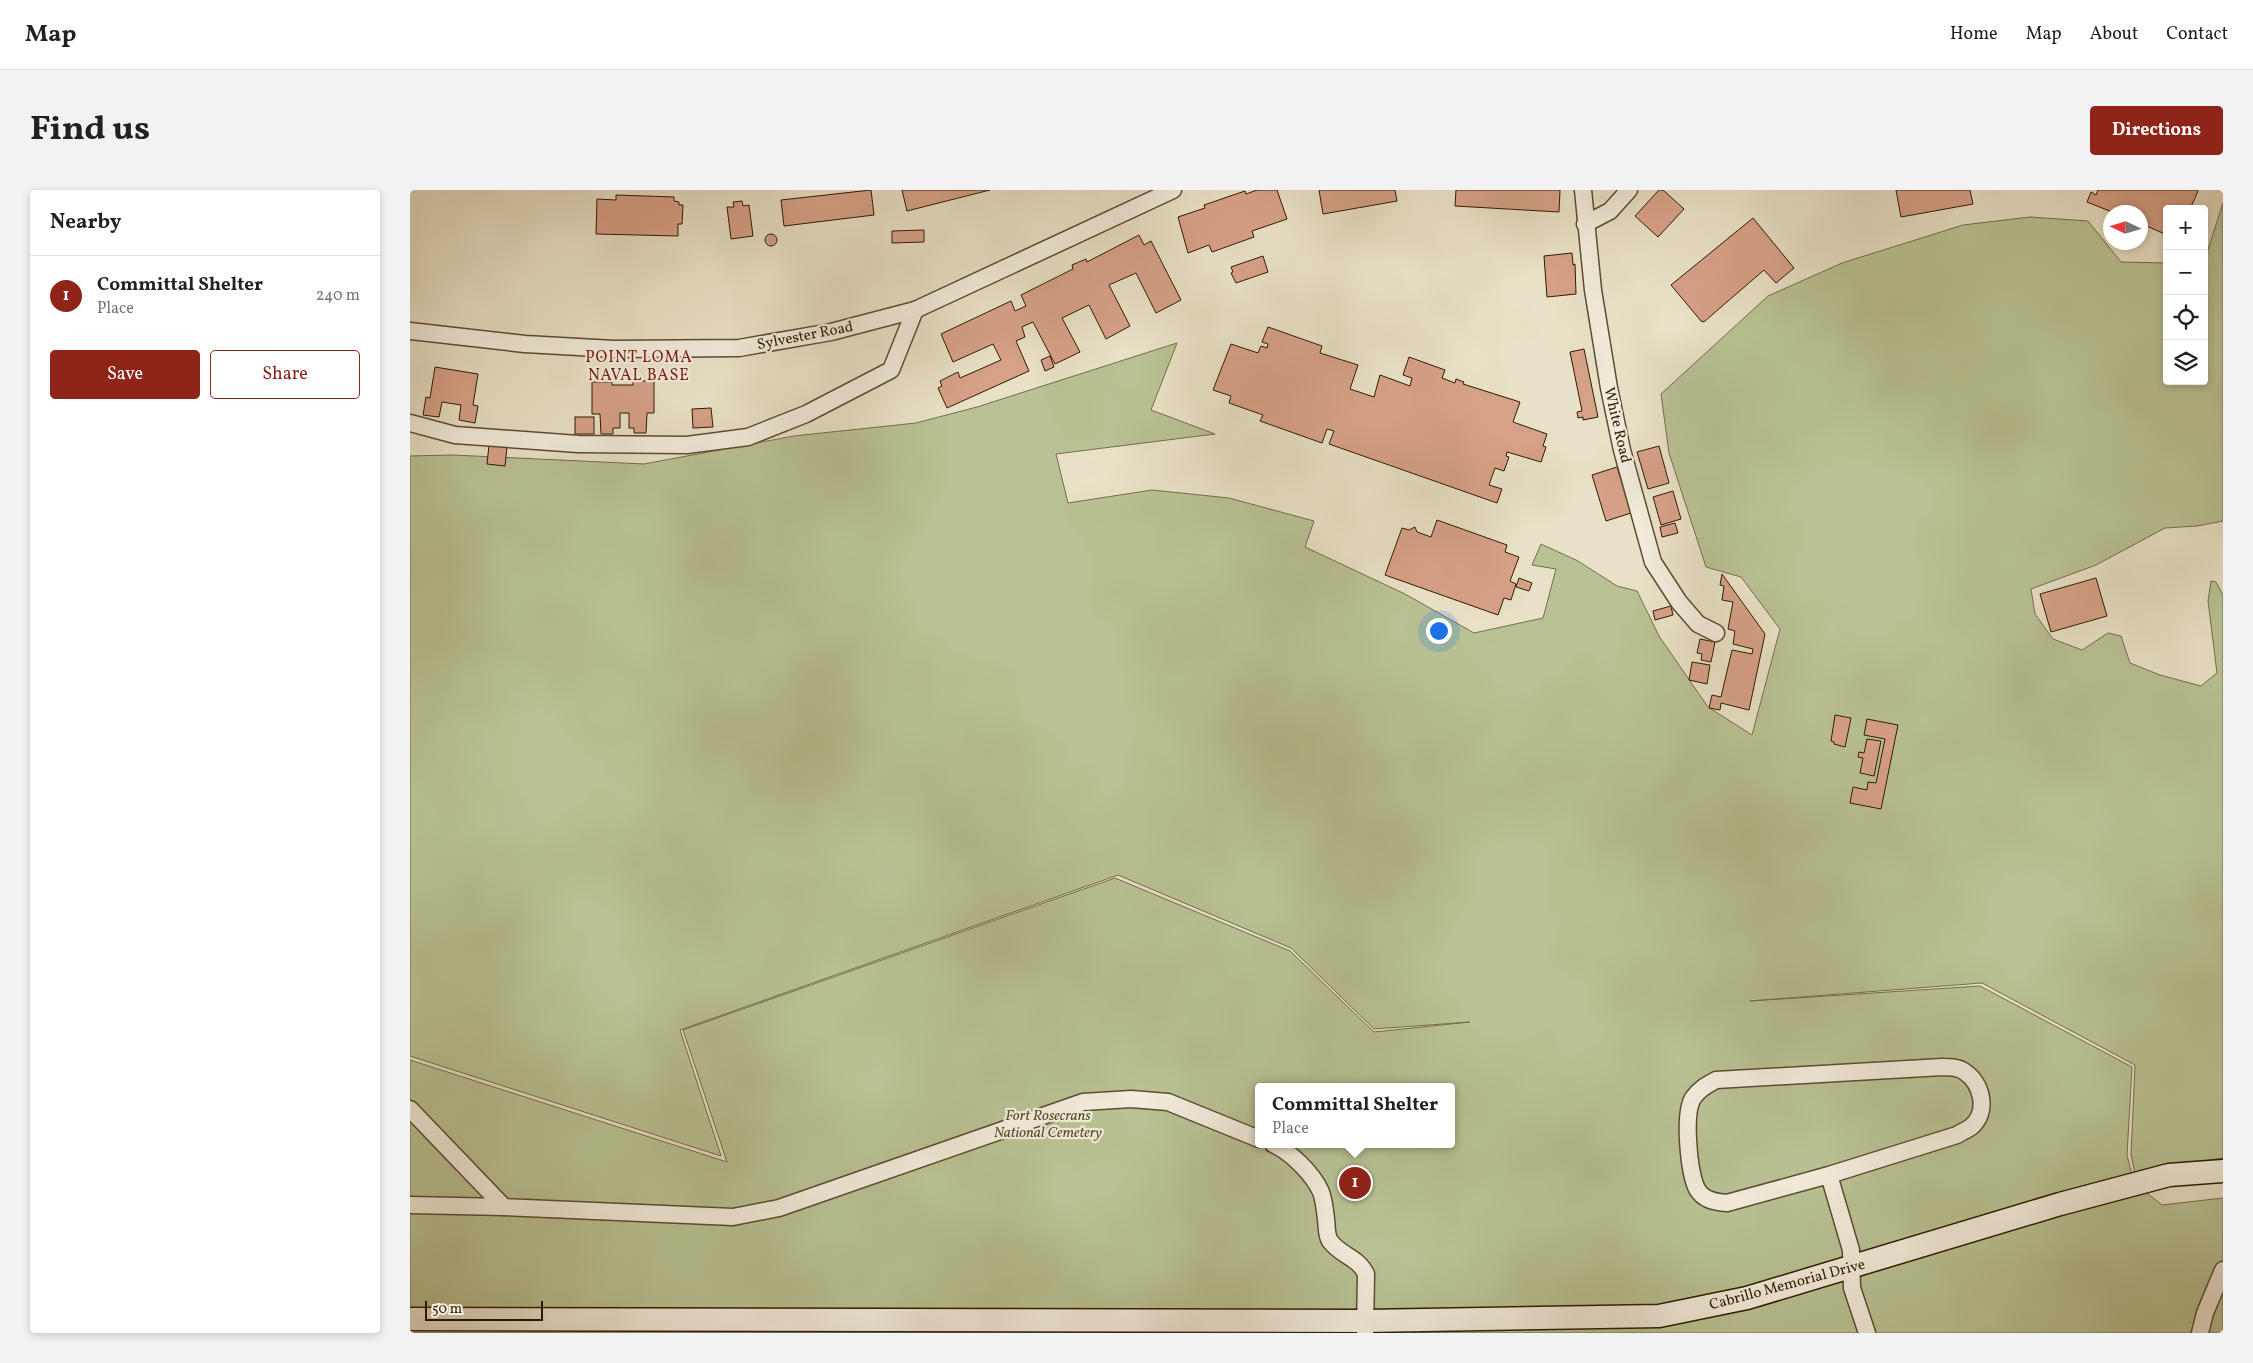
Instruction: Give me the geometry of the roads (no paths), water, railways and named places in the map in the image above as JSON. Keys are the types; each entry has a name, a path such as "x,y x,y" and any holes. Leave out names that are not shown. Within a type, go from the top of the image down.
{"main road":[{"name":"Cabrillo Memorial Drive","path":"410,1319 1366,1327 1659,1316 1747,1298 2087,1197 2169,1176 2223,1171"}],"street":[{"name":"Sylvester Road","path":"410,331 525,344 614,349 739,348 831,332 915,310 1173,190"},
{"name":"White Road","path":"1583,190 1593,290 1609,388 1622,450 1653,562 1679,602 1698,624 1716,633"},
{"path":"1585,224 1610,211 1629,190"},
{"path":"410,423 455,435 578,444 687,446 748,437 806,414 891,370 915,310"},
{"path":"1954,1067 1964,1071 1974,1081 1981,1094 1982,1111 1972,1126 1957,1135 1828,1175 1727,1203 1712,1201 1698,1190 1692,1172 1687,1117 1692,1099 1702,1087 1716,1080 1954,1067"},
{"path":"410,1205 733,1217 779,1208 1084,1102 1131,1099 1168,1102 1255,1137"},
{"path":"410,1109 504,1207"},
{"path":"1281,1148 1307,1171 1321,1192 1328,1239 1337,1249 1355,1259 1362,1266 1366,1274 1366,1327"},
{"path":"1828,1175 1851,1250 1852,1288 1867,1333"},
{"path":"2200,1333 2205,1313 2223,1270"}],"place":[{"name":"Committal Shelter","path":"1355,1183"}],"district":[{"name":"POINT LOMA NAVAL BASE","path":"639,365"}],"park label":[{"name":"Fort Rosecrans National Cemetery","path":"1048,1124"}]}
